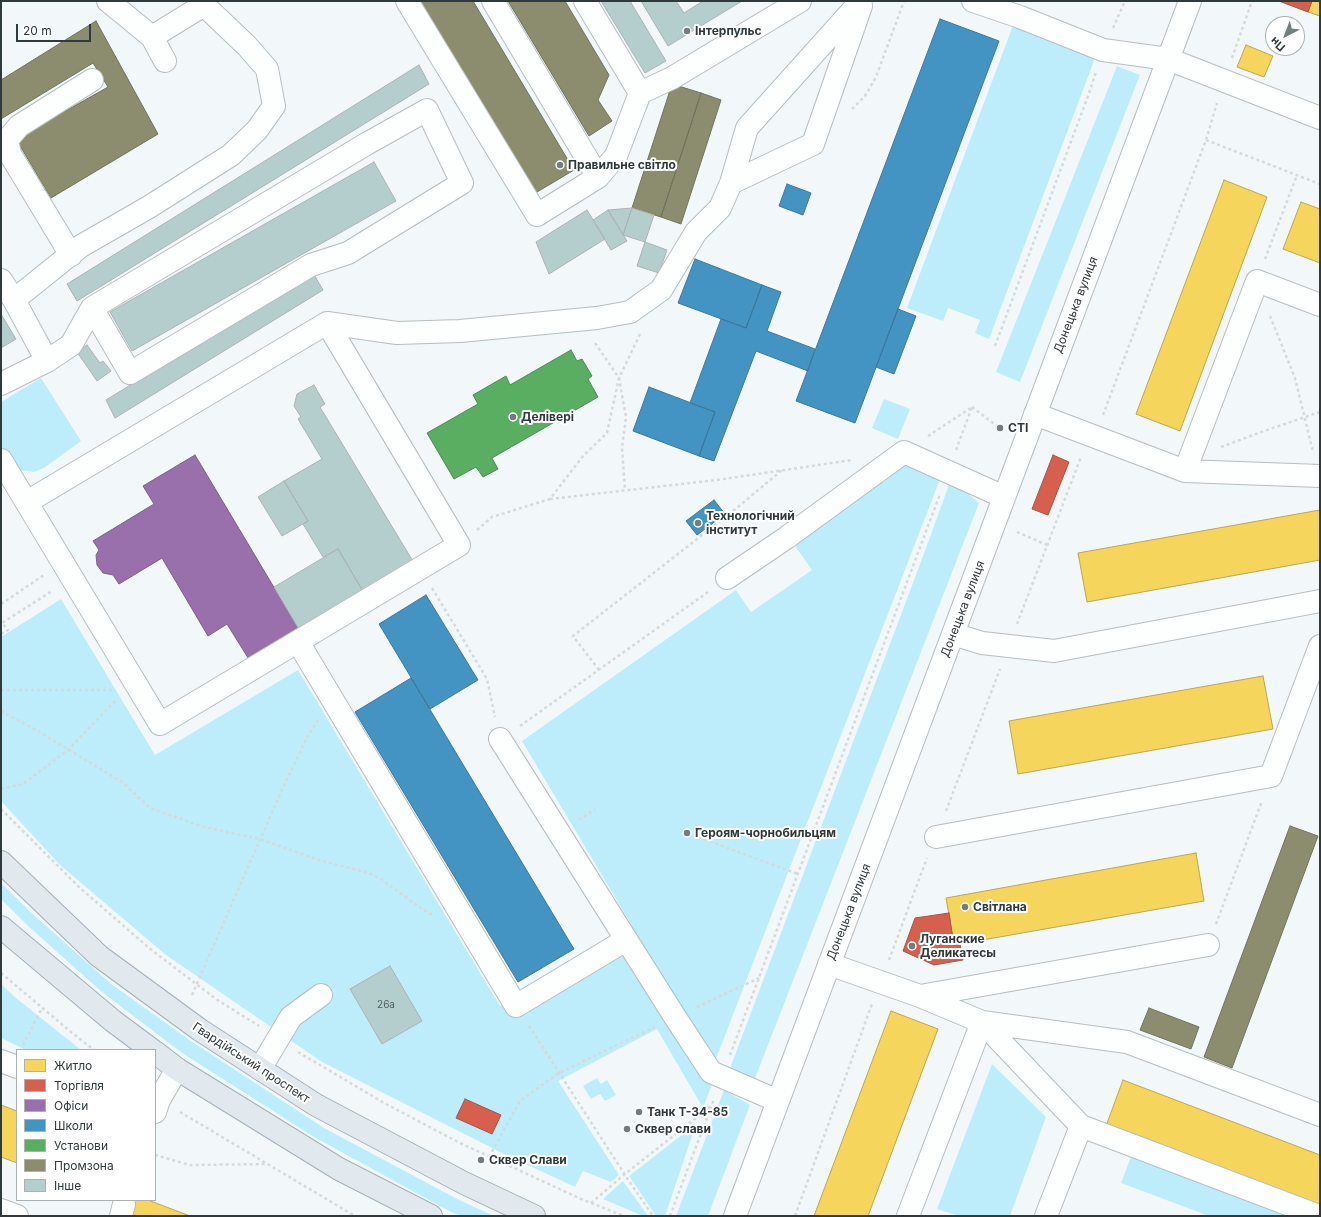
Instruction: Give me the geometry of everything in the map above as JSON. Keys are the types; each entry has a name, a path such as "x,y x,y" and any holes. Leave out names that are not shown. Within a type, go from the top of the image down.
{"main road":[{"name":"Гвардійський проспект","path":"1,862 99,956 200,1030 316,1105 464,1183 534,1216"},
{"path":"1,927 113,1021 151,1049"},
{"path":"156,1053 178,1069 339,1169 432,1216"}],"street":[{"path":"108,1 152,37 165,61"},
{"path":"408,1 537,215 598,177 616,156 640,94 672,78 800,1"},
{"path":"493,1 598,177"},
{"path":"585,1 640,94"},
{"path":"27,502 326,323 397,332 460,331 597,318 630,312 661,290 696,232 720,208 731,183 747,128 862,1"},
{"path":"731,183 813,144 862,1"},
{"path":"973,1 996,5 1020,17 1103,50 1168,59 1320,118"},
{"name":"Донецька вулиця","path":"735,1216 1190,1"},
{"path":"14,300 81,246 149,207 231,154 257,130 274,106 267,69 247,46 203,3 152,37"},
{"path":"70,255 10,154 7,140 19,126 92,80"},
{"path":"1,384 47,361 71,345 92,308 368,143 427,110 462,183 348,253 310,265 130,373 92,308"},
{"path":"1,280 14,300 47,361"},
{"path":"1185,471 1256,281 1320,305"},
{"path":"1,460 160,724 460,545 326,323"},
{"path":"1035,414 1185,471 1319,476"},
{"path":"727,578 786,538 904,452 1004,497"},
{"path":"953,634 982,642 1054,651 1320,601"},
{"path":"298,642 516,1006 626,940"},
{"path":"936,837 1272,776 1320,646"},
{"path":"500,739 711,1072 778,1101"},
{"path":"920,996 1208,945"},
{"path":"829,964 920,996 982,1022 1127,1042 1320,1115"},
{"path":"260,1069 291,1017 321,995"},
{"path":"982,1022 1081,1126 1319,1216"},
{"path":"908,1216 982,1022"},
{"path":"1,1061 16,1067"},
{"path":"157,1106 178,1069"},
{"path":"1046,1216 1081,1126"},
{"path":"1,1210 17,1216"}],"path":[{"path":"848,113 865,96 876,77 904,1"},
{"path":"995,346 1088,96 1103,50 1125,1"},
{"path":"1235,46 1252,1"},
{"path":"1206,140 1320,184"},
{"path":"1297,175 1256,281 1295,378 1319,476"},
{"path":"579,320 618,378 626,417 622,448 626,490"},
{"path":"550,499 583,456 607,433 618,378 641,331"},
{"path":"972,407 1002,430"},
{"path":"904,452 972,407"},
{"path":"670,1216 972,407"},
{"path":"1217,449 1320,412"},
{"path":"460,545 492,517 550,499 717,480 858,459"},
{"path":"599,670 573,636 738,508 782,470"},
{"path":"1020,525 1017,532 1047,545"},
{"path":"421,568 487,679 500,739 727,578"},
{"path":"1,604 50,571 68,571"},
{"path":"1,634 8,630 1,622 68,571"},
{"path":"1,690 140,691"},
{"path":"1,789 23,784 68,750 114,702 140,691"},
{"path":"190,998 307,736 323,714 328,692"},
{"path":"1,711 36,730 122,782 150,808 204,827 260,839 319,860 369,873 381,879 418,907 431,914 447,922 468,926"},
{"path":"1208,945 1272,776"},
{"path":"687,833 798,874"},
{"path":"795,1216 880,983 936,837"},
{"path":"1,973 93,1049"},
{"path":"489,1156 520,1101 559,1073 759,978"},
{"path":"516,1006 653,1216"},
{"path":"22,1049 42,1008"},
{"path":"157,1106 267,1164 355,1216"},
{"path":"591,1203 711,1106"},
{"path":"156,1155 190,1165 267,1164"}],"shaded area":[{"path":"1014,23 1097,53 989,339 975,333 980,320 948,308 943,321 907,308"},
{"path":"1117,66 1140,75 1020,382 996,372"},
{"path":"41,378 81,441 44,468 34,472 20,470 11,467 1,451 1,402"},
{"path":"884,399 910,409 898,439 872,428"},
{"path":"908,462 942,474 714,1064 713,1082 703,1108 657,1029 558,1081 619,1175 611,1182 583,1171 575,1187 502,1153 322,1062 166,955 60,865 1,801 1,637 61,599 155,755 298,670 500,1006 594,950 631,924 522,741 736,590 751,612 812,570 795,546"},
{"path":"951,479 979,503 754,1081 729,1071"},
{"path":"1,883 36,917 110,983 191,1041 324,1128 459,1200 494,1216 461,1216 451,1212 314,1137 182,1053 102,992 27,925 1,899"},
{"path":"1,984 16,998 80,1049 24,1049 1,1038"},
{"path":"992,1064 1046,1117 1010,1216 959,1216 937,1209"},
{"path":"597,1078 601,1084 607,1080 616,1095 605,1101 600,1094 591,1099 583,1086"},
{"path":"724,1090 750,1105 708,1216 676,1216"},
{"path":"696,1124 665,1216 656,1216 629,1176"},
{"path":"1133,1152 1290,1216 1209,1216 1121,1183"},
{"path":"623,1181 648,1216 643,1216 603,1199"}],"building: Житло":[{"path":"1312,1 1320,1 1320,16 1308,12"},
{"path":"1246,45 1265,53 1265,56 1273,56 1264,77 1237,67"},
{"path":"1224,180 1267,197 1180,431 1136,414"},
{"path":"1301,202 1320,209 1320,263 1283,249"},
{"path":"1320,510 1320,560 1087,602 1078,553"},
{"path":"1263,676 1273,729 1018,774 1009,721"},
{"path":"1196,853 1204,901 954,945 946,898"},
{"path":"891,1011 938,1029 868,1216 814,1216"},
{"path":"1123,1080 1320,1155 1320,1206 1106,1126"},
{"path":"1,1105 16,1111 16,1163 1,1157"},
{"path":"126,1201 151,1201 190,1216 129,1216"}],"building: Торгівля":[{"path":"1279,1 1312,1 1308,12"},
{"path":"1053,455 1069,462 1048,515 1032,509"},
{"path":"949,913 954,945 960,944 963,960 934,965 903,951 915,918"},
{"path":"465,1099 501,1115 492,1134 456,1118"}],"building: Офіси":[{"path":"195,455 300,631 250,661 227,624 208,636 162,558 119,584 113,575 103,573 97,565 96,555 99,550 93,541 154,504 143,486"}],"building: Школи":[{"path":"940,19 999,41 855,423 796,401"},
{"path":"787,184 811,193 803,215 779,206"},
{"path":"695,259 762,285 746,328 678,303"},
{"path":"762,285 781,292 767,331 815,349 808,371 756,351 714,461 699,456 715,412 690,403 721,319 746,328"},
{"path":"898,309 916,316 894,374 876,367"},
{"path":"649,387 715,412 699,456 633,431"},
{"path":"714,500 725,514 697,535 686,521"},
{"path":"426,595 478,680 430,709 379,624"},
{"path":"411,678 574,949 518,982 355,712"}],"building: Установи":[{"path":"571,350 577,361 582,359 592,376 588,379 598,397 492,458 498,469 483,477 476,467 454,479 427,433 478,404 473,395 506,376 510,385"}],"building: Промзона":[{"path":"415,1 473,1 574,170 532,195"},
{"path":"508,1 565,1 609,75 598,100 612,121 589,136"},
{"path":"96,21 158,134 51,198 16,139 108,87 93,63 1,119 1,80"},
{"path":"672,84 701,93 661,217 632,208"},
{"path":"701,93 721,100 681,224 661,217"},
{"path":"1290,826 1318,836 1232,1068 1204,1057"},
{"path":"1149,1008 1199,1027 1191,1049 1140,1030"}],"building: Інше":[{"path":"601,1 630,1 666,61 645,73"},
{"path":"641,1 676,1 684,13 703,1 742,1 668,46"},
{"path":"419,65 429,84 77,301 67,284"},
{"path":"374,162 396,201 132,351 110,312"},
{"path":"632,208 654,215 645,242 623,235"},
{"path":"632,208 623,235 608,210"},
{"path":"587,210 605,239 549,274 536,242"},
{"path":"608,210 627,241 611,250 593,220"},
{"path":"645,242 667,250 659,273 637,266"},
{"path":"313,273 323,290 115,418 106,400"},
{"path":"1,314 16,339 1,348"},
{"path":"87,345 100,363 103,361 111,371 97,381 77,352"},
{"path":"314,385 325,404 320,407 414,563 364,593 338,549 323,557 303,524 308,521 284,481 322,459 298,419 301,417 294,406 297,394"},
{"path":"284,481 308,521 282,536 258,497"},
{"path":"338,549 364,593 300,631 274,587"},
{"path":"390,966 422,1021 382,1044 350,989"}],"place":[{"name":"Інтерпульс","path":"687,31"},
{"name":"Правильне світло","path":"560,165"},
{"name":"Делівері","path":"513,417"},
{"name":"СТІ","path":"1000,428"},
{"name":"Технологічний інститут","path":"698,523"},
{"name":"Героям-чорнобильцям","path":"687,833"},
{"name":"Світлана","path":"965,907"},
{"name":"Луганские Деликатесы","path":"912,946"},
{"name":"Танк Т-34-85","path":"639,1112"},
{"name":"Сквер слави","path":"627,1129"},
{"name":"Сквер Слави","path":"481,1160"}]}
